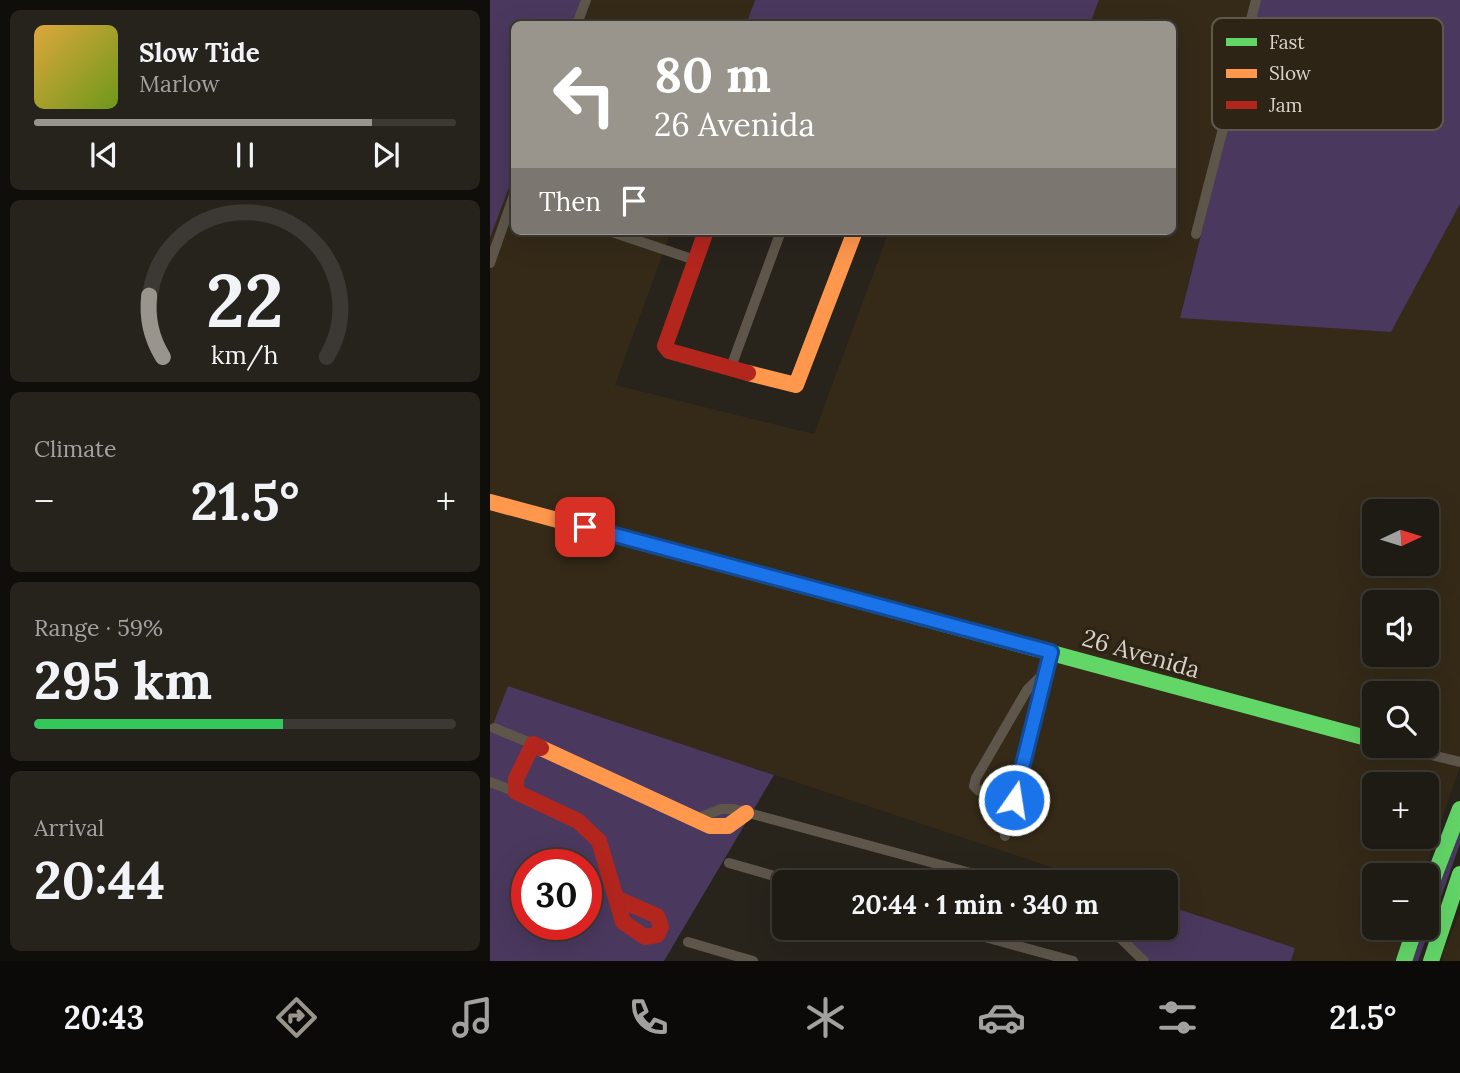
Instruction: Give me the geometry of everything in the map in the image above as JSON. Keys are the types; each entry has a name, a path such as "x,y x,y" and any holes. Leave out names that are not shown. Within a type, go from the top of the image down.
{"street":[{"path":"578,21 586,0"},
{"path":"1251,18 1256,0"},
{"path":"1196,234 1223,130"},
{"path":"490,263 511,206"},
{"path":"621,235 695,260"},
{"path":"704,235 665,346 668,351 796,385 853,235"},
{"path":"731,367 780,235"},
{"name":"26 Avenida","path":"490,502 1362,737"},
{"path":"1005,836 1043,674 1051,652"},
{"path":"1014,800 978,791 974,786 976,778 1027,690 1043,674"},
{"path":"494,728 696,819 708,828 729,827 746,813 959,870"},
{"path":"516,792 516,779 533,744"},
{"path":"1439,757 1460,762"},
{"path":"490,782 578,821 589,830 599,841 618,899"},
{"path":"1439,863 1460,809"},
{"path":"729,863 772,875"},
{"path":"1431,961 1460,874"},
{"path":"996,940 1073,961"},
{"path":"1122,940 1144,961"},
{"path":"1404,961 1411,940"},
{"path":"688,942 753,961"}],"shaded area":[{"path":"490,0 581,0 573,21 511,21 511,182 490,238"},
{"path":"581,0 755,0 747,21 573,21"},
{"path":"755,0 1099,0 1091,21 747,21"},
{"path":"1099,0 1260,0 1255,18 1212,18 1212,130 1227,130 1180,317 1391,332 1460,204 1460,766 1439,828 1439,772 1362,772 1362,849 1432,849 1427,863 1362,863 1362,940 1402,940 1397,961 1291,961 1295,948 1178,909 1178,870 1060,870 508,686 490,732 490,238 511,182 511,235 670,235 615,385 814,434 888,235 1176,235 1176,21 1091,21"},
{"path":"1260,0 1460,0 1460,204 1391,332 1180,318 1227,130 1443,130 1443,18 1255,18"},
{"path":"508,686 774,775 664,961 490,961 490,732"},
{"path":"1460,825 1460,844 1439,902 1439,884"},
{"path":"1178,909 1295,948 1291,961 1150,961 1126,940 1178,940"},
{"path":"1460,913 1460,961 1442,961 1443,953"},
{"path":"1419,940 1426,940 1418,961 1412,961"}],"traffic: fast":[{"path":"770,577 1362,737"},
{"path":"1439,863 1460,809"},
{"path":"1431,961 1460,874"},
{"path":"1404,961 1411,940"}],"traffic: slow":[{"path":"748,373 796,385 853,235"},
{"path":"490,502 770,577"},
{"path":"541,748 710,826 728,826 746,813"}],"traffic: jam":[{"path":"705,235 665,346 669,351 748,373"},
{"path":"541,748 533,744 516,779 516,792 578,821 599,841 623,922 645,937 657,935 661,927 657,916 618,899"}],"route":[{"path":"585,527 1051,652 1043,674 1014,800"}]}
